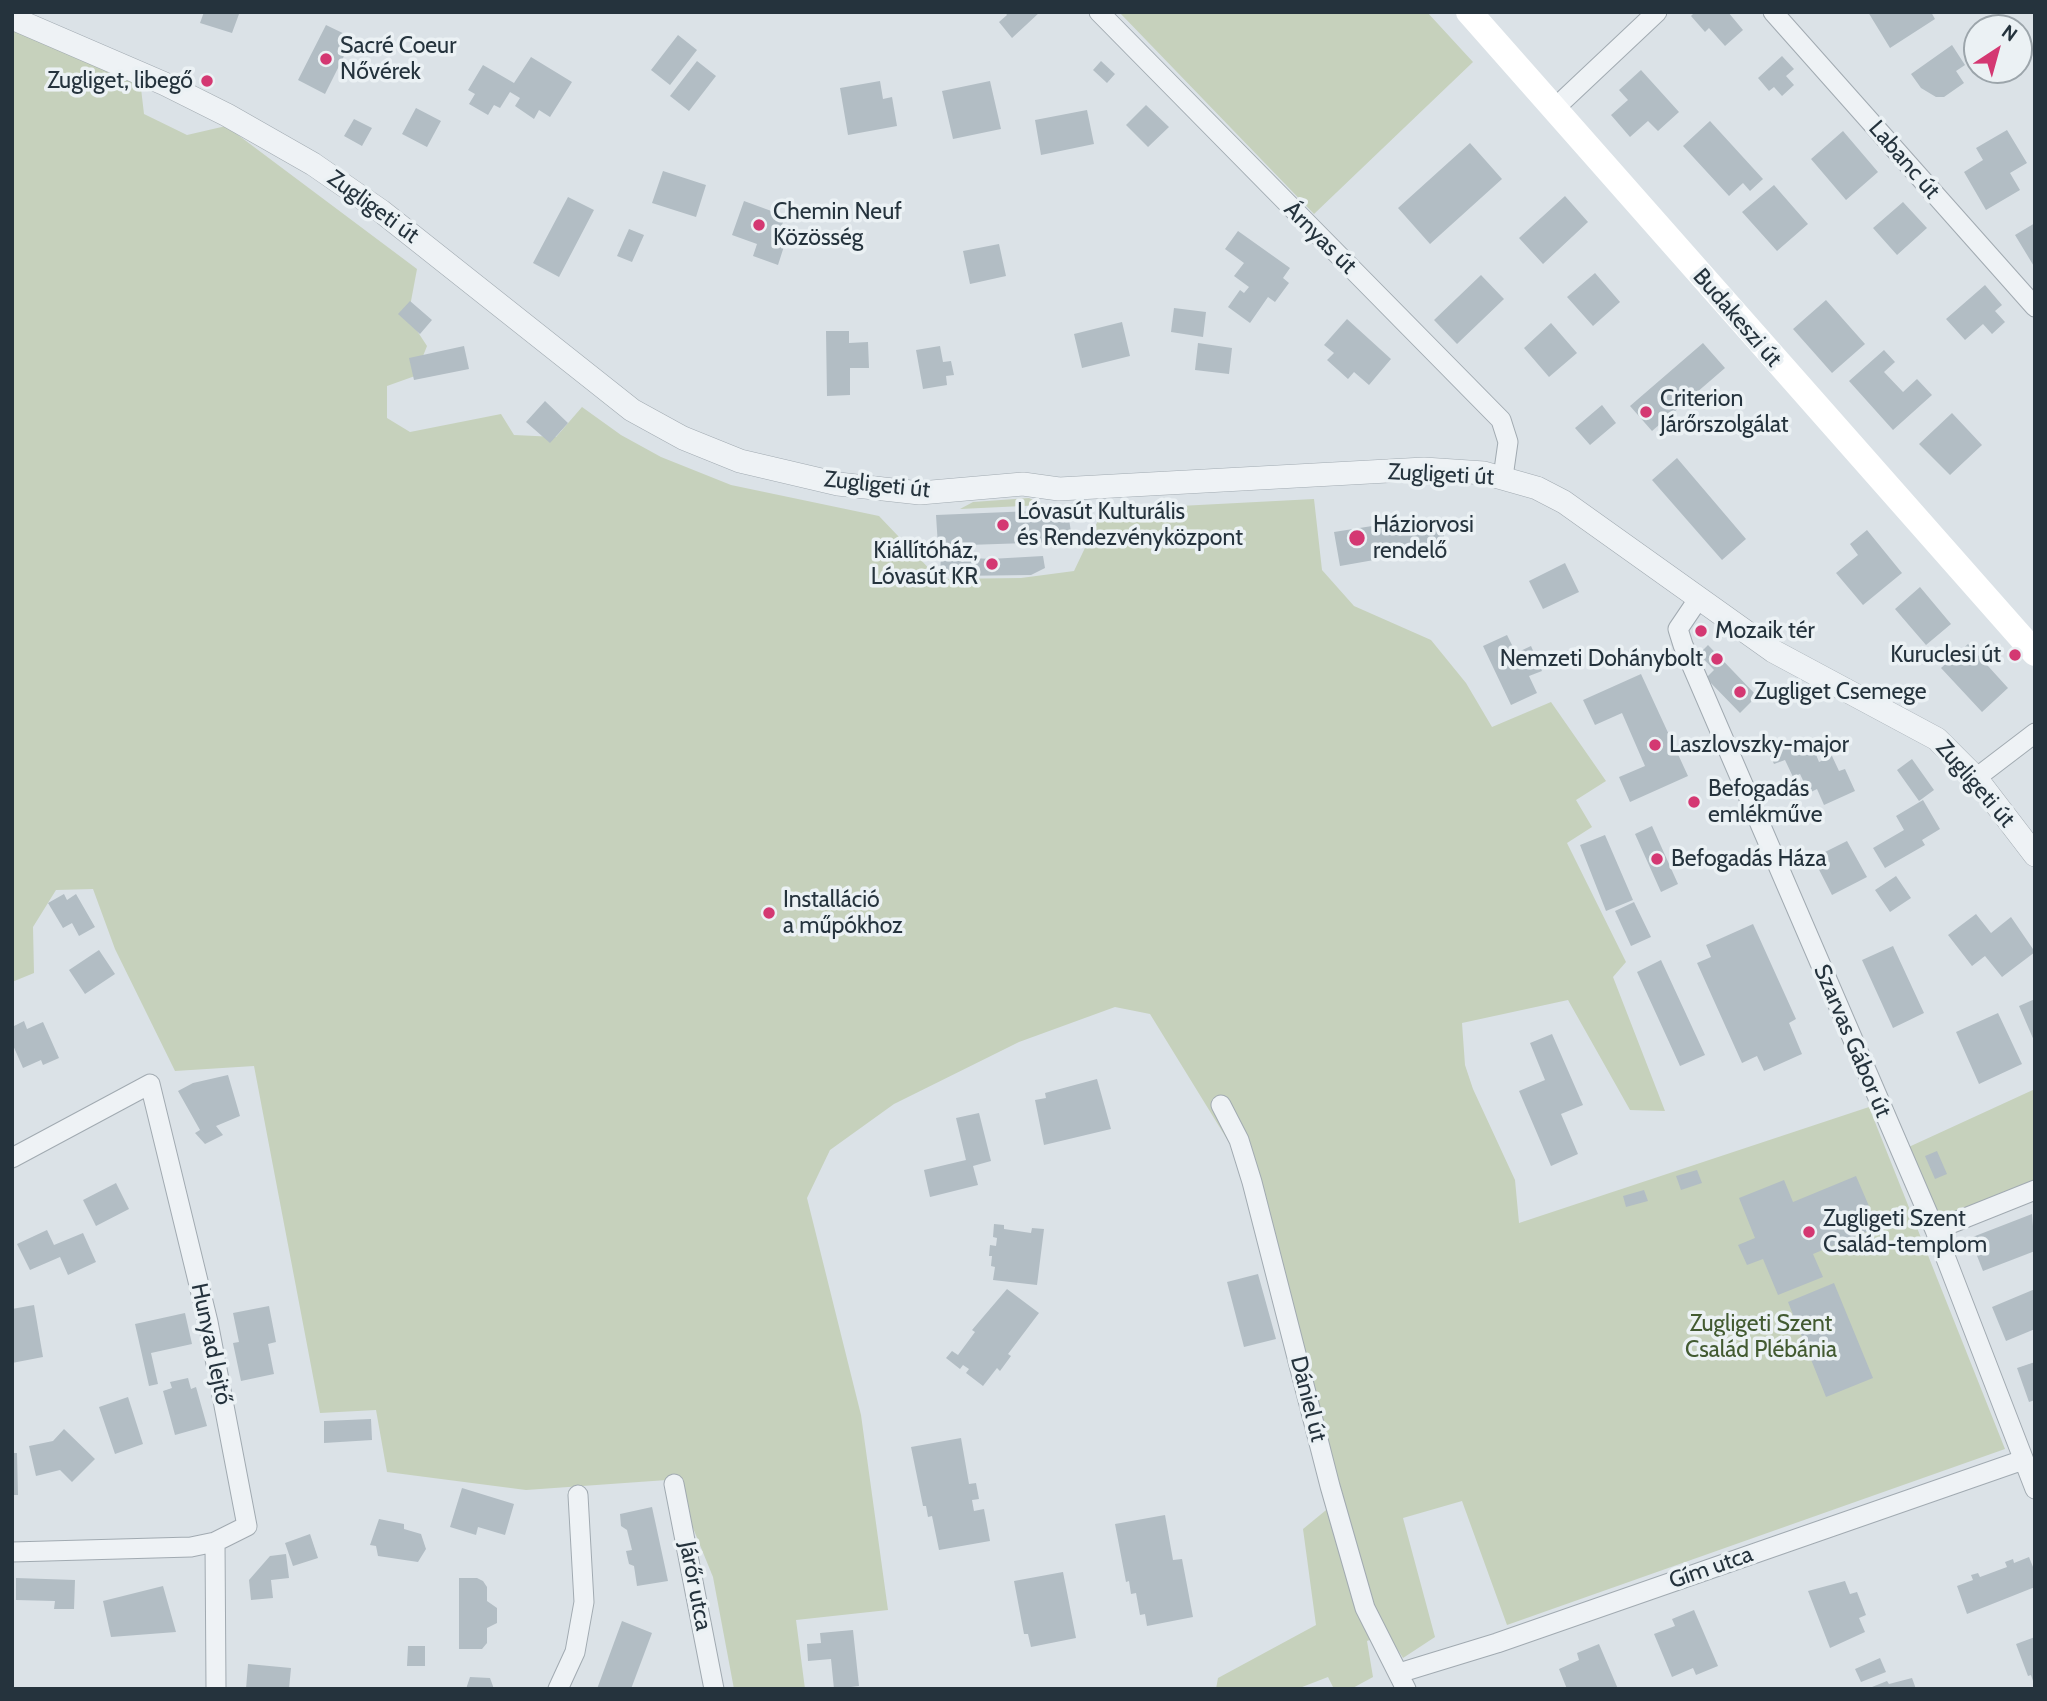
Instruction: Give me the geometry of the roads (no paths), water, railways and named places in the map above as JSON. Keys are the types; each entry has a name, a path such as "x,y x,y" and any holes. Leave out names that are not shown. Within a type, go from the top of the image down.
{"main road":[{"name":"Budakeszi út","path":"1469,12 2035,653"}],"street":[{"name":"Árnyas út","path":"1099,12 1501,420 1508,442 1503,477"},
{"path":"1554,109 1657,12"},
{"name":"Labanc út","path":"1773,12 2035,307"},
{"name":"Zugligeti út","path":"12,18 165,84 313,164 381,211 632,410 683,438 740,461 838,484 920,493 1011,485 1035,484 1059,489 1424,469 1503,477 1537,488 1564,502 1795,665 1937,739 1976,778 2035,855"},
{"name":"Szarvas Gábor út","path":"1699,598 1678,629 1683,645 1935,1230 2035,1489"},
{"path":"1976,778 2035,733"},
{"name":"Hunyad lejtő","path":"12,1158 150,1084 208,1322 247,1526 215,1542 191,1547 12,1552"},
{"name":"Dániel út","path":"1221,1105 1239,1140 1252,1182 1330,1486 1365,1608 1402,1681"},
{"path":"1935,1230 2035,1190"},
{"name":"Gím utca","path":"1402,1681 1497,1643 2023,1460"},
{"name":"Járőr utca","path":"674,1484 714,1689"},
{"path":"558,1689 575,1652 584,1602 578,1495"},
{"path":"215,1542 216,1689"}],"place":[{"name":"Sacré Coeur Nővérek","path":"326,59"},
{"name":"Zugliget, libegő","path":"207,81"},
{"name":"Chemin Neuf Közösség","path":"759,225"},
{"name":"Criterion Járőrszolgálat","path":"1646,412"},
{"name":"Lóvasút Kulturális és Rendezvényközpont","path":"1003,525"},
{"name":"Háziorvosi rendelő","path":"1357,538"},
{"name":"Kiállítóház, Lóvasút KR","path":"992,564"},
{"name":"Mozaik tér","path":"1701,631"},
{"name":"Kuruclesi út","path":"2015,655"},
{"name":"Nemzeti Dohánybolt","path":"1717,659"},
{"name":"Zugliget Csemege","path":"1740,692"},
{"name":"Laszlovszky-major","path":"1655,745"},
{"name":"Befogadás emlékműve","path":"1694,802"},
{"name":"Befogadás Háza","path":"1657,859"},
{"name":"Installáció a műpókhoz","path":"769,913"},
{"name":"Zugligeti Szent Család-templom","path":"1809,1232"}],"park label":[{"name":"Zugligeti Szent Család Plébánia","path":"1761,1337"}]}
